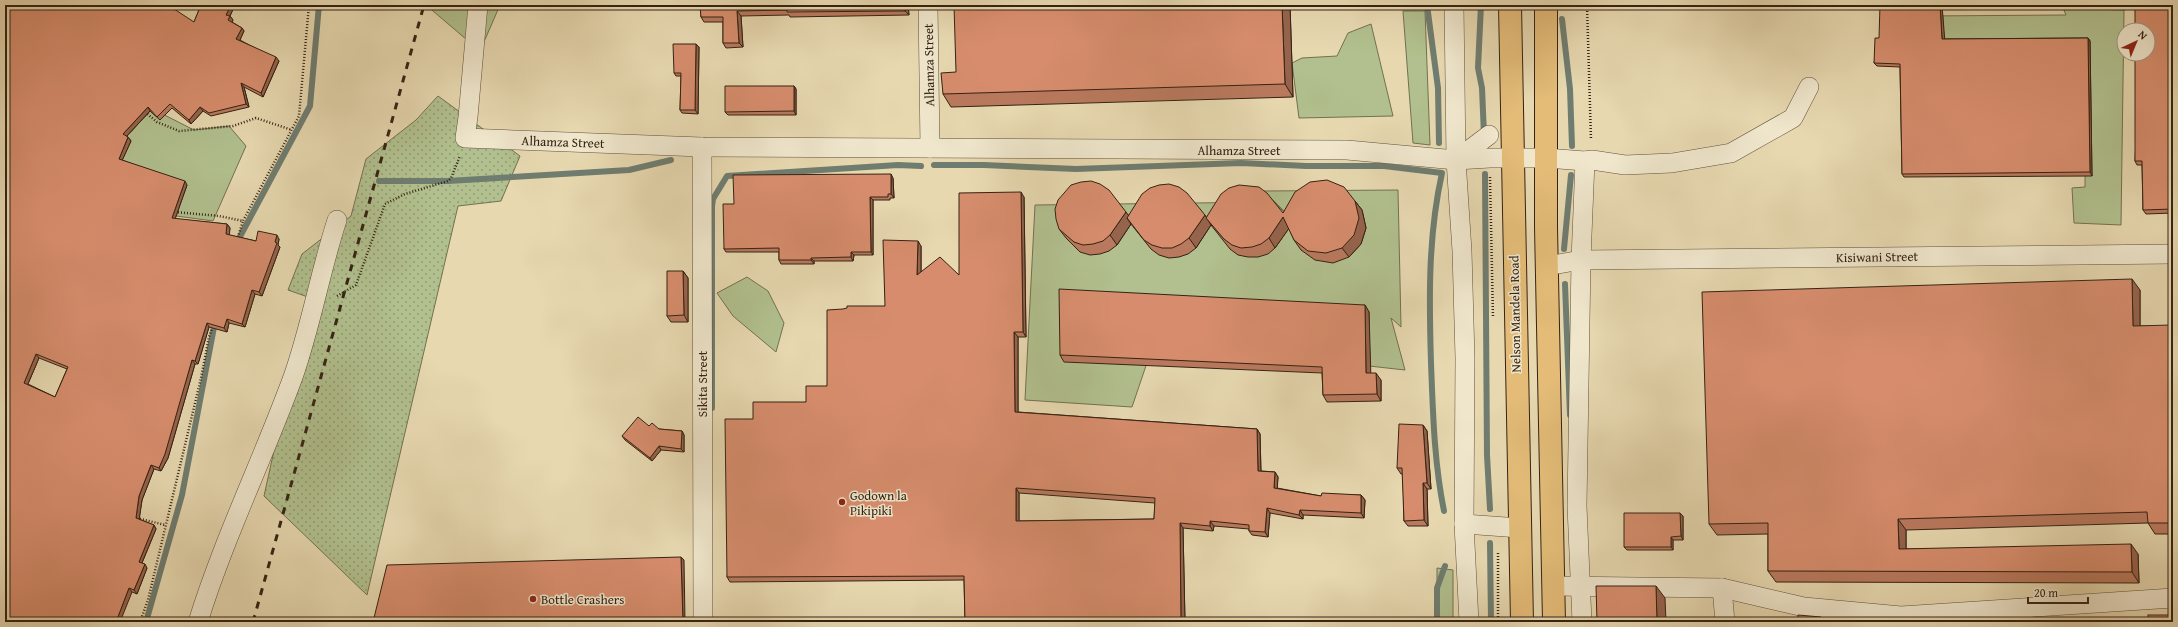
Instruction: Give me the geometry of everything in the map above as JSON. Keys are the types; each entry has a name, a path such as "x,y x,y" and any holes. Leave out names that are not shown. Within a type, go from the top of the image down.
{"main road":[{"name":"Nelson Mandela Road","path":"1510,5 1522,622"},
{"path":"1546,5 1547,266 1554,622"}],"street":[{"path":"465,138 478,5"},
{"name":"Alhamza Street","path":"928,5 930,148"},
{"path":"1454,5 1456,160 1462,251 1465,358 1464,524 1469,622"},
{"name":"Alhamza Street","path":"465,138 702,147 1348,150 1456,160 1546,158 1586,162 1592,160 1625,165 1672,163 1731,153 1793,118 1809,87"},
{"path":"1456,160 1489,135"},
{"name":"Sikita Street","path":"702,147 703,622"},
{"path":"1582,622 1582,588 1577,506 1581,260 1586,162"},
{"path":"198,622 211,581 250,488 308,332 326,256 337,220"},
{"name":"Kisiwani Street","path":"1581,260 2173,254"},
{"path":"1547,266 1581,260"},
{"path":"1464,524 1520,528"},
{"path":"1554,586 1582,588 1722,588 1804,607 1901,616 2173,598"},
{"path":"1722,588 1725,622"}],"path":[{"path":"234,247 243,221 300,116 309,5"},
{"path":"140,107 157,122 179,131 233,126 256,118 292,130"},
{"path":"335,297 356,285 385,204 405,194 448,181 451,178 460,156 465,138"},
{"path":"167,211 219,216 243,221"},
{"path":"140,622 148,600 201,378 209,337 215,319"},
{"path":"132,516 165,525"}],"green space":[{"path":"426,5 500,5 480,51"},
{"path":"2063,8 2124,10 2124,22 2116,22 2116,62 2123,62 2121,225 2074,223 2072,188 2085,187 2086,55 1922,51 1924,16 2066,15"},
{"path":"1403,11 1425,11 1430,145 1413,143"},
{"path":"1371,24 1393,116 1299,118 1292,63 1302,58 1337,56 1348,33"},
{"path":"438,96 520,156 501,201 458,206 367,595 264,496 308,297 288,290 302,254 351,216 366,159 416,120"},
{"path":"131,98 194,130 229,126 246,146 213,221 162,214 106,169"},
{"path":"1398,190 1401,327 1391,318 1405,370 1154,342 1132,407 1025,400 1035,205 1274,202 1329,256 1264,191"},
{"path":"747,277 768,291 784,323 776,352 733,316 717,293"},
{"path":"1437,568 1453,570 1453,622 1437,622"}],"building":[{"path":"5,5 168,5 194,22 201,5 231,5 226,15 230,16 228,20 242,28 236,39 276,57 261,93 241,83 246,104 209,113 200,107 189,120 170,104 157,117 148,107 123,134 128,137 119,159 185,181 172,218 227,224 226,234 256,241 258,231 277,235 275,242 277,243 259,292 252,290 242,324 227,319 224,328 207,323 195,361 192,360 165,454 159,468 151,465 139,496 136,518 154,525 139,562 145,564 134,590 129,588 116,622 5,622","holes":["36,354 68,367 55,397 24,383"]},
{"path":"697,5 905,5 905,11 737,11 739,43 723,43 723,17 701,17 700,7 697,7"},
{"path":"954,5 1282,5 1285,84 943,94 941,73 956,72"},
{"path":"1880,5 1940,5 1942,39 2088,38 2090,172 1902,174 1900,64 1874,63 1875,38 1879,38"},
{"path":"2142,5 2173,5 2173,209 2143,210 2142,161 2135,161 2135,62 2156,62 2156,22 2135,22 2135,8 2142,8"},
{"path":"673,44 696,44 695,110 680,110 681,73 674,73"},
{"path":"725,86 794,86 794,111 725,112"},
{"path":"891,174 891,194 888,194 888,197 870,197 871,252 851,252 851,257 811,258 811,260 779,260 779,248 724,249 723,204 734,204 733,175"},
{"path":"1327,180 1344,187 1355,201 1359,218 1354,235 1342,248 1326,253 1308,251 1294,240 1283,217 1269,238 1261,244 1241,248 1232,245 1224,239 1206,218 1221,194 1229,188 1239,185 1259,187 1267,193 1283,213 1295,192 1310,182"},
{"path":"1091,181 1100,184 1109,190 1126,212 1110,235 1103,241 1083,245 1074,242 1059,229 1055,209 1058,200 1071,185"},
{"path":"1169,184 1179,187 1187,193 1205,215 1189,238 1172,248 1162,248 1152,245 1144,240 1127,218 1142,194 1150,188"},
{"path":"1021,192 1023,332 1014,332 1015,412 1257,429 1258,471 1275,472 1274,488 1321,496 1322,493 1361,495 1361,513 1300,510 1299,515 1267,508 1265,532 1249,531 1249,525 1210,521 1210,526 1180,523 1181,622 965,622 964,576 727,577 725,419 753,419 753,402 806,402 806,386 827,386 827,310 843,309 847,308 847,306 885,306 883,240 918,241 917,275 940,257 959,275 959,193","holes":["1016,488 1155,498 1154,519 1016,521"]},
{"path":"667,271 683,271 684,315 667,316"},
{"path":"2132,279 2133,326 2171,325 2171,328 2173,328 2173,523 2148,523 2147,512 1898,519 1899,549 2131,544 2132,572 1768,571 1768,523 1709,524 1702,292"},
{"path":"1059,289 1365,305 1366,373 1376,373 1377,394 1323,395 1322,367 1060,355"},
{"path":"638,417 649,426 652,423 659,429 682,431 681,449 659,446 650,458 622,436"},
{"path":"1399,424 1423,425 1427,483 1423,483 1424,520 1404,521 1402,468 1397,468"},
{"path":"1624,513 1680,513 1681,536 1671,537 1671,547 1624,547"},
{"name":"Bottle Crashers","path":"681,557 683,622 373,622 387,565"},
{"path":"1596,586 1656,586 1657,622 1597,622"},
{"path":"1798,615 1821,617 1821,622 1798,622"},
{"path":"2148,615 2173,615 2173,622 2148,622"}],"waterway":[{"path":"236,244 310,106 319,5"},
{"path":"1427,5 1438,88 1439,143"},
{"path":"1481,5 1478,68 1482,88 1484,135"},
{"path":"1562,19 1570,89 1572,146"},
{"path":"379,181 448,181 629,170 671,160"},
{"path":"934,165 984,165 1076,169 1241,163 1306,166 1384,166 1442,173 1434,220 1430,268 1430,315 1434,437 1444,511"},
{"path":"712,408 712,206 713,199 727,176 898,165 921,166"},
{"path":"1485,174 1487,455 1490,509"},
{"path":"1564,249 1571,175"},
{"path":"1565,284 1570,415"},
{"path":"146,622 182,495 215,322"},
{"path":"1490,543 1491,622"},
{"path":"1437,622 1437,588 1445,566"}],"railway":[{"path":"253,622 424,5"}],"place":[{"name":"Godown la Pikipiki","path":"842,502"},
{"name":"Bottle Crashers","path":"533,599"}]}
